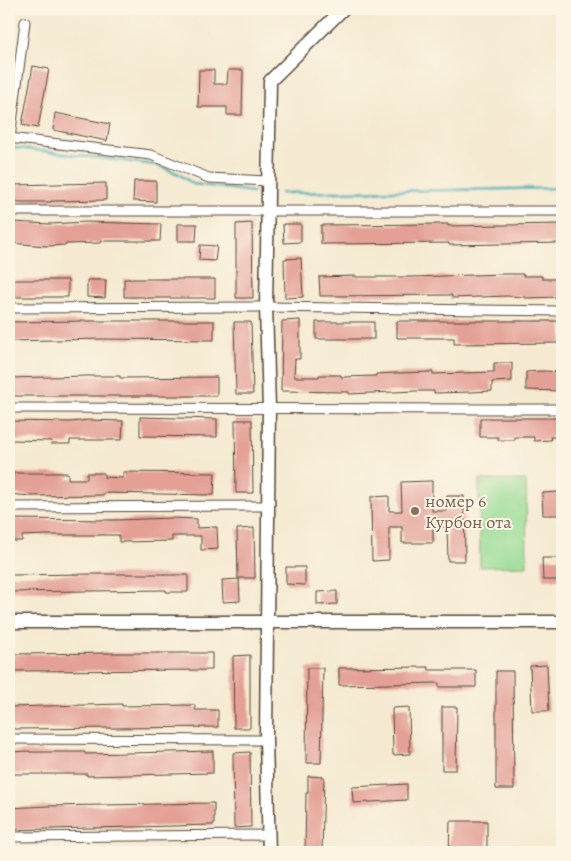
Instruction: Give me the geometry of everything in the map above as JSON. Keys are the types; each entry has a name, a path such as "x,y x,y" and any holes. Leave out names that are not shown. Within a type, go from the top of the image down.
{"street":[{"path":"269,852 266,740 268,408 266,212 270,81 343,9"},
{"path":"25,22 10,138 151,155 208,178 267,181"},
{"path":"9,211 562,211"},
{"path":"9,308 266,307 562,311"},
{"path":"9,408 562,409"},
{"path":"9,507 268,506"},
{"path":"9,622 562,622"},
{"path":"9,739 266,740"},
{"path":"9,837 269,835"}],"green space":[{"path":"479,480 526,480 527,566 480,567"}],"building":[{"path":"33,66 49,69 38,128 22,125"},
{"path":"199,70 214,70 214,84 227,84 228,70 243,70 242,115 227,115 227,107 198,107"},
{"path":"55,113 110,124 107,141 53,130"},
{"path":"134,181 156,181 156,202 133,201"},
{"path":"106,183 106,200 9,202 9,185"},
{"path":"12,222 161,224 160,241 102,241 101,243 46,246 11,243"},
{"path":"252,223 253,298 236,298 236,224"},
{"path":"178,224 197,224 196,241 178,241"},
{"path":"283,224 301,224 301,242 284,243"},
{"path":"448,224 448,226 562,224 562,243 449,245 449,243 321,244 321,225"},
{"path":"200,245 217,246 215,261 199,260"},
{"path":"301,258 303,297 285,298 284,259"},
{"path":"504,274 542,276 542,279 562,279 562,297 452,298 452,295 320,296 319,277 413,277"},
{"path":"124,279 215,279 215,298 124,297"},
{"path":"10,280 68,280 68,297 9,297"},
{"path":"87,280 106,280 105,298 87,297"},
{"path":"300,320 300,359 295,359 294,377 319,377 319,375 341,375 341,377 376,376 376,374 433,372 433,374 494,372 494,363 512,363 512,381 492,382 492,391 471,392 434,393 434,391 415,391 349,394 349,392 281,391 282,321"},
{"path":"214,321 214,340 103,339 9,341 9,322"},
{"path":"397,321 562,321 562,343 454,344 454,338 397,338"},
{"path":"234,322 251,322 253,394 236,394"},
{"path":"316,322 374,322 374,339 316,339"},
{"path":"526,372 562,372 561,391 526,390"},
{"path":"120,376 120,378 217,377 217,396 9,396 9,378"},
{"path":"140,417 217,419 217,437 140,436"},
{"path":"480,418 562,418 562,437 550,437 551,440 534,441 534,437 515,437 515,440 498,440 498,437 480,437"},
{"path":"88,420 123,421 122,440 70,440 70,444 51,444 52,441 9,440 9,421 71,422"},
{"path":"235,420 252,420 253,493 236,493"},
{"path":"123,472 215,473 214,495 104,493 104,495 30,496 9,494 9,478 13,478 13,473 68,473 68,479 87,479 87,473 104,473 104,477 123,478"},
{"path":"432,481 432,511 447,511 447,496 464,496 465,561 448,561 447,527 433,528 433,543 402,543 402,527 389,527 389,560 372,561 371,497 389,496 389,511 402,511 401,482"},
{"path":"559,492 560,515 543,515 542,493"},
{"path":"9,519 116,520 197,519 197,528 217,527 218,549 201,550 201,536 172,536 172,541 119,542 119,535 46,535 22,536 22,541 9,541"},
{"path":"254,528 255,578 238,578 237,529"},
{"path":"542,558 559,558 560,580 543,580"},
{"path":"286,567 305,567 305,585 286,584"},
{"path":"9,575 188,575 188,592 166,592 166,590 9,592"},
{"path":"239,579 240,601 223,602 222,580"},
{"path":"337,591 337,604 317,605 317,592"},
{"path":"212,653 212,670 9,671 9,654"},
{"path":"250,655 250,728 234,728 233,656"},
{"path":"547,665 549,711 532,711 530,666"},
{"path":"428,667 429,670 476,670 476,687 439,687 439,683 339,685 339,668"},
{"path":"307,668 323,668 321,763 306,763"},
{"path":"496,671 513,671 514,789 496,789"},
{"path":"122,704 122,706 195,705 195,710 218,710 218,727 13,729 13,726 9,726 9,707"},
{"path":"409,707 410,754 393,755 392,708"},
{"path":"442,707 457,707 456,770 442,770"},
{"path":"213,751 213,773 87,776 87,774 14,774 13,768 9,768 9,752 85,752 85,754"},
{"path":"250,752 251,827 234,828 233,753"},
{"path":"308,776 324,777 322,852 305,852"},
{"path":"407,784 407,800 353,803 352,787"},
{"path":"214,803 214,825 9,830 9,808"},
{"path":"450,821 487,821 487,852 449,852"}],"waterway":[{"path":"9,147 156,165 179,174 193,184 253,192"},
{"path":"281,193 562,188"}],"place":[{"name":"номер 6 Курбон ота","path":"415,511"}]}
